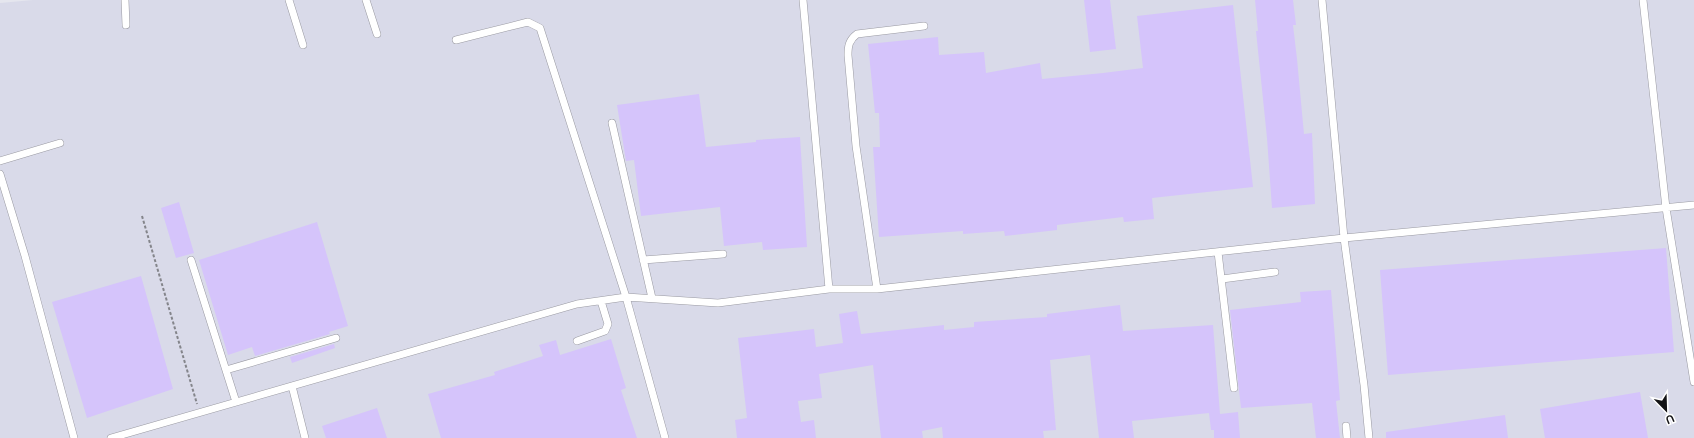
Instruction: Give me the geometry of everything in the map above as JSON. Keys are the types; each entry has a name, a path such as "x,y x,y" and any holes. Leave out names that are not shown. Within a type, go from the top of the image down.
{"lane":[{"path":"125,0 126,25"},
{"path":"289,0 303,45"},
{"path":"366,0 376,34"},
{"path":"803,0 829,289"},
{"path":"1322,0 1344,238 1364,385 1369,438"},
{"path":"1643,0 1666,208 1694,382"},
{"path":"456,40 528,22 540,28 626,297 665,438"},
{"path":"877,289 856,146 848,47 850,39 857,34 924,26"},
{"path":"612,123 652,298"},
{"path":"0,161 60,143"},
{"path":"0,174 25,256 74,438"},
{"path":"111,438 577,304 626,297 718,302 829,289 877,289 1344,238 1694,205"},
{"path":"1218,252 1234,388"},
{"path":"644,260 723,254"},
{"path":"191,260 236,402"},
{"path":"1222,279 1275,272"},
{"path":"578,342 605,331 607,328 608,324 601,301"},
{"path":"226,370 336,338"},
{"path":"292,386 305,438"},
{"path":"1346,426 1347,438"}],"path":[{"path":"142,216 199,412"}],"shaded area":[{"path":"33,0 1694,0 1694,438 0,438 0,3"}],"building":[{"path":"1084,0 1110,0 1116,49 1090,52"},
{"path":"1255,0 1293,0 1296,25 1293,25 1304,134 1312,133 1315,204 1272,208 1267,138 1256,31 1258,31"},
{"path":"1233,5 1253,187 1152,198 1154,219 1124,222 1123,217 1057,225 1057,230 1005,236 1004,231 963,234 963,231 879,237 873,147 880,147 879,113 875,113 868,44 938,37 939,55 984,52 986,73 1040,63 1042,79 1103,73 1143,68 1137,16"},
{"path":"699,94 706,147 756,142 756,140 800,137 807,247 763,250 762,242 724,246 720,207 641,216 634,160 626,161 617,105"},
{"path":"179,202 194,253 176,258 161,208"},
{"path":"317,222 348,326 329,332 330,334 255,356 252,347 228,355 199,260"},
{"path":"1666,248 1674,352 1388,375 1380,270"},
{"path":"141,276 173,389 87,418 52,302"},
{"path":"1331,290 1340,400 1336,401 1340,438 1316,438 1312,403 1241,408 1230,310 1301,302 1300,292"},
{"path":"1120,305 1123,331 1213,325 1220,414 1238,412 1240,438 1214,438 1214,430 1211,430 1209,413 1132,421 1134,438 1099,438 1090,355 1050,360 1056,430 1043,431 1044,438 943,438 942,427 922,431 923,438 881,438 873,365 819,374 822,398 798,401 801,422 814,420 816,438 737,438 735,420 747,418 738,338 814,329 816,347 843,343 839,314 857,311 861,334 944,325 944,330 974,327 974,322 1047,317 1047,314"},
{"path":"611,339 626,388 621,390 637,438 441,438 428,394 495,375 494,372 543,356 539,345 556,340 560,355"},
{"path":"334,344 335,348 292,363 290,357"},
{"path":"1640,392 1648,438 1545,438 1540,409"},
{"path":"377,408 387,438 326,438 322,426"},
{"path":"1505,415 1508,438 1386,438 1386,432"}]}
